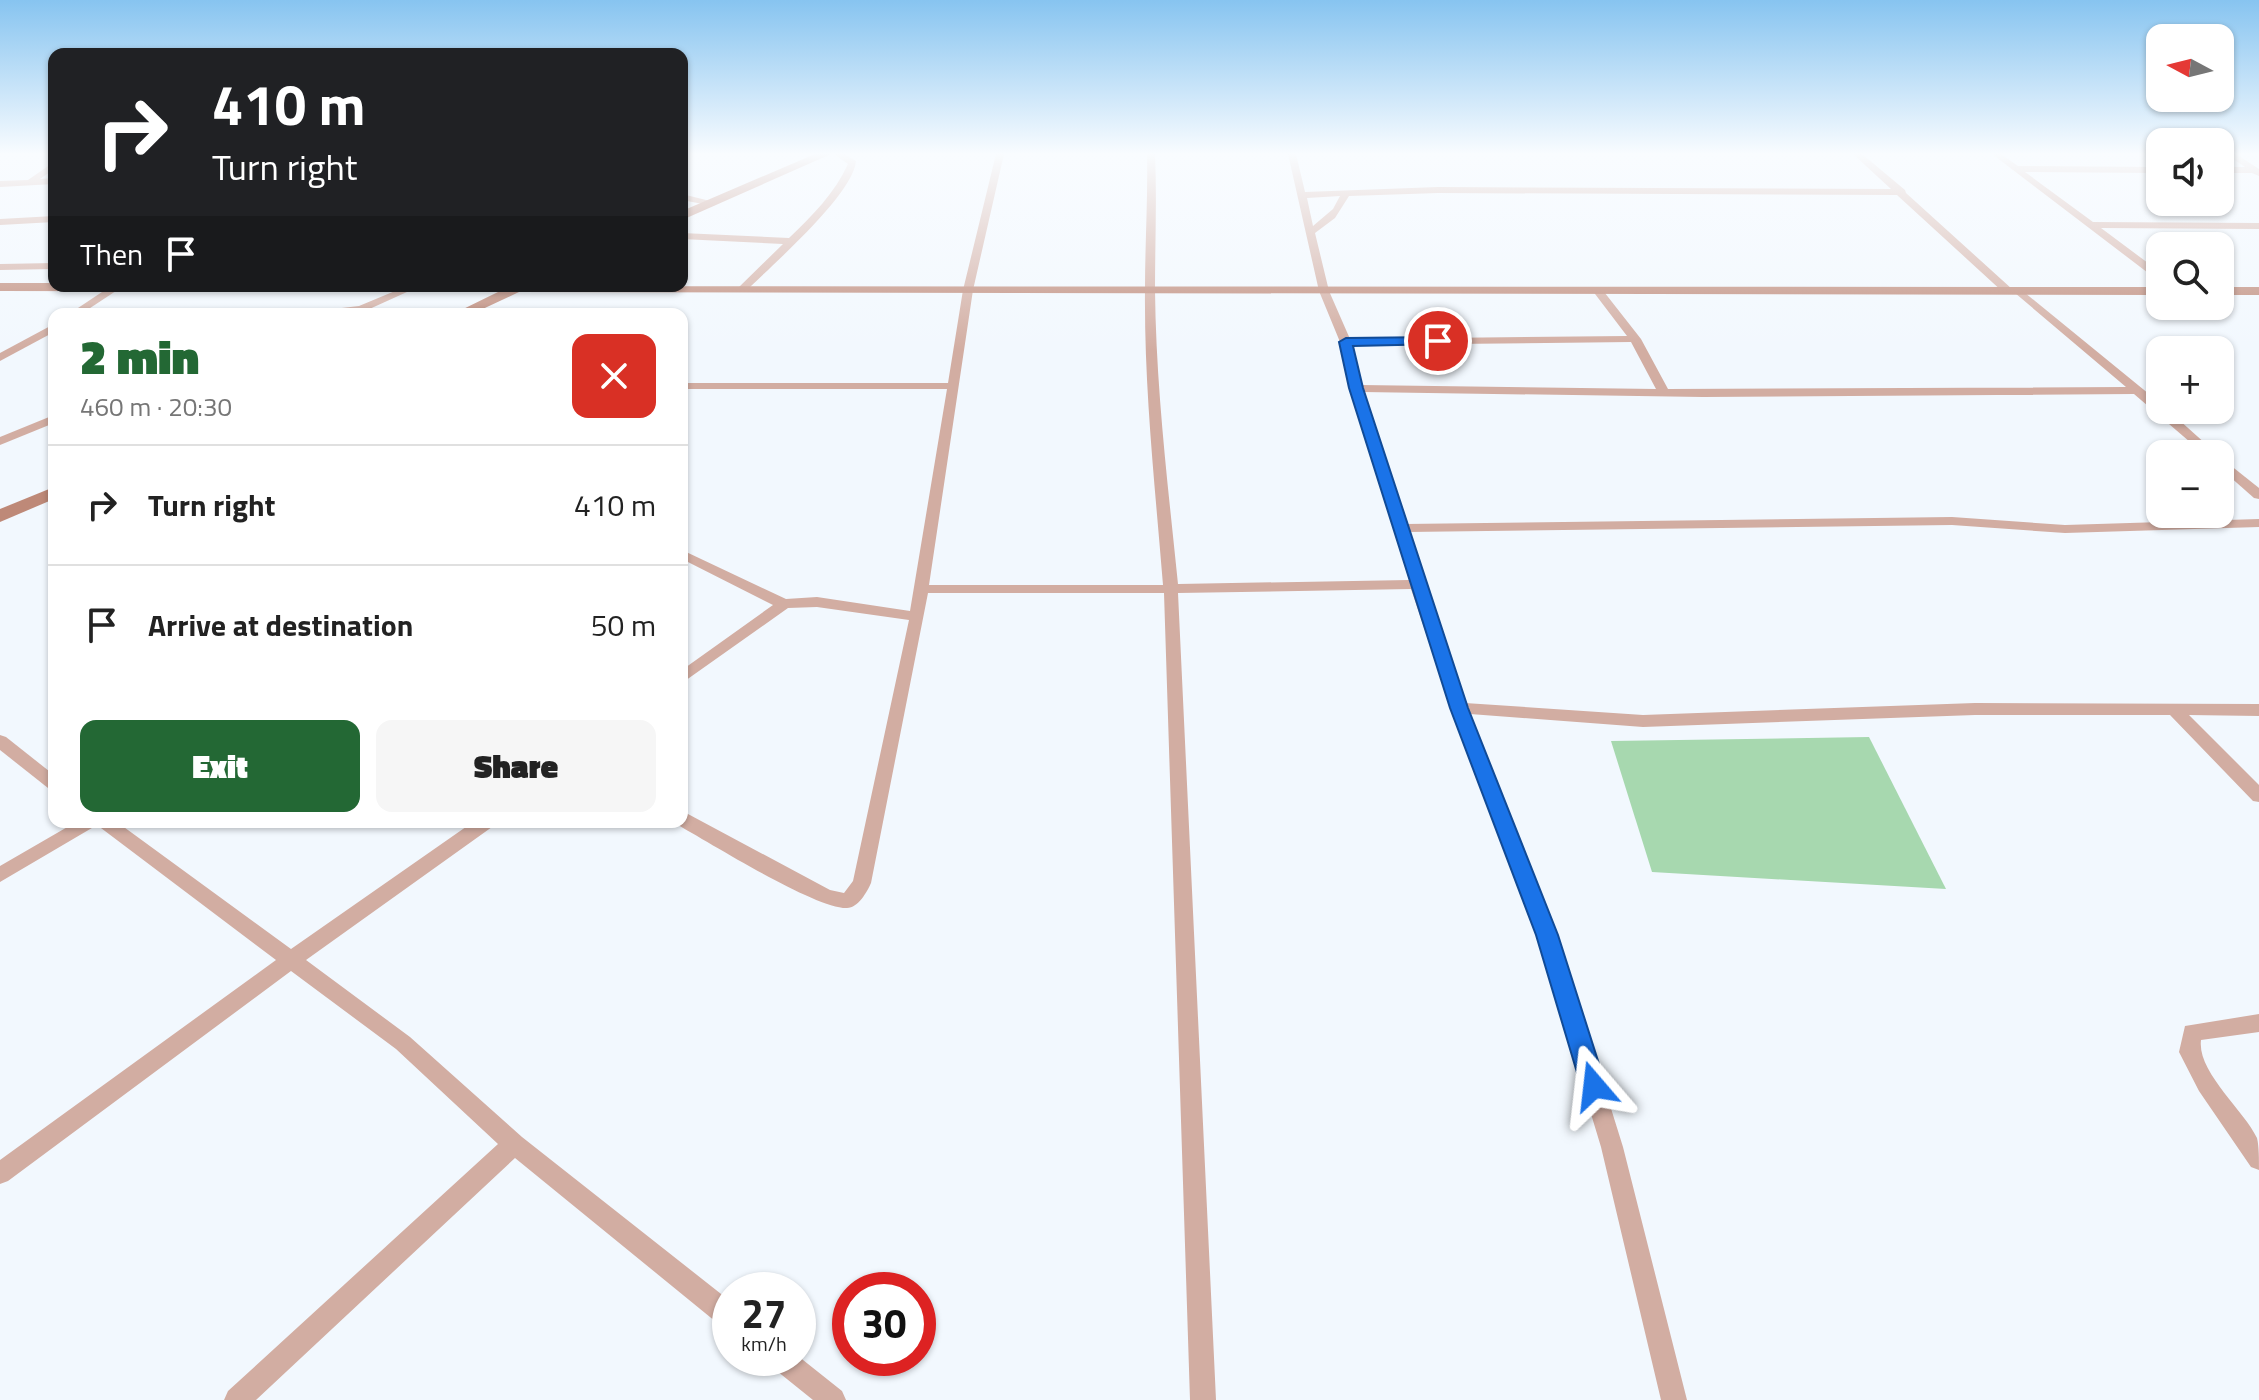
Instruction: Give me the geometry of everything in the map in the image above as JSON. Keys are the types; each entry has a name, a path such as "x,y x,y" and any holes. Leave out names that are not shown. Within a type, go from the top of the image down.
{"street":[{"path":"0,222 48,219"},
{"path":"742,289 809,219"},
{"path":"688,822 826,897 848,901 862,883 917,617 968,290 985,219"},
{"path":"1153,219 1150,289 1155,423 1171,589 1203,1400"},
{"path":"1307,219 1324,291 1346,342 1356,388 1417,584 1459,708 1556,965 1612,1147 1674,1400"},
{"path":"1310,232 1329,219"},
{"path":"1933,219 2013,291 2146,397"},
{"path":"2085,219 2146,266"},
{"path":"2093,225 2259,226"},
{"path":"688,236 790,241"},
{"path":"0,267 48,266"},
{"path":"0,287 48,286"},
{"path":"688,288 2146,291"},
{"path":"1597,290 1635,339 1664,392"},
{"path":"2234,291 2259,291"},
{"path":"84,308 109,292"},
{"path":"363,308 401,292"},
{"path":"478,306 486,299 486,292"},
{"path":"474,308 511,292"},
{"path":"0,358 48,330"},
{"path":"1346,342 1635,339"},
{"path":"688,386 955,386"},
{"path":"1356,388 1664,392 2138,390"},
{"path":"0,441 48,421"},
{"path":"2176,424 2195,440"},
{"path":"2234,473 2259,495"},
{"path":"0,516 48,495"},
{"path":"1399,528 1952,521 2065,529 2259,523"},
{"path":"688,557 784,604 817,602 917,617"},
{"path":"921,589 1171,589 1417,584"},
{"path":"688,674 784,604"},
{"path":"1459,708 1643,721 1975,709 2259,710"},
{"path":"2175,711 2259,796"},
{"path":"0,741 48,779"},
{"path":"0,875 80,828"},
{"path":"112,828 403,1043 514,1144 712,1303"},
{"path":"0,1173 292,959 478,828"},
{"path":"2259,1023 2192,1032 2189,1052 2259,1159"},
{"path":"237,1400 514,1144"},
{"path":"803,1376 833,1400"}],"green space":[{"path":"1869,737 1946,889 1652,872 1611,741"}],"route":[{"path":"1438,341 1346,342 1356,388 1399,528 1459,708 1547,935 1594,1086"}]}
